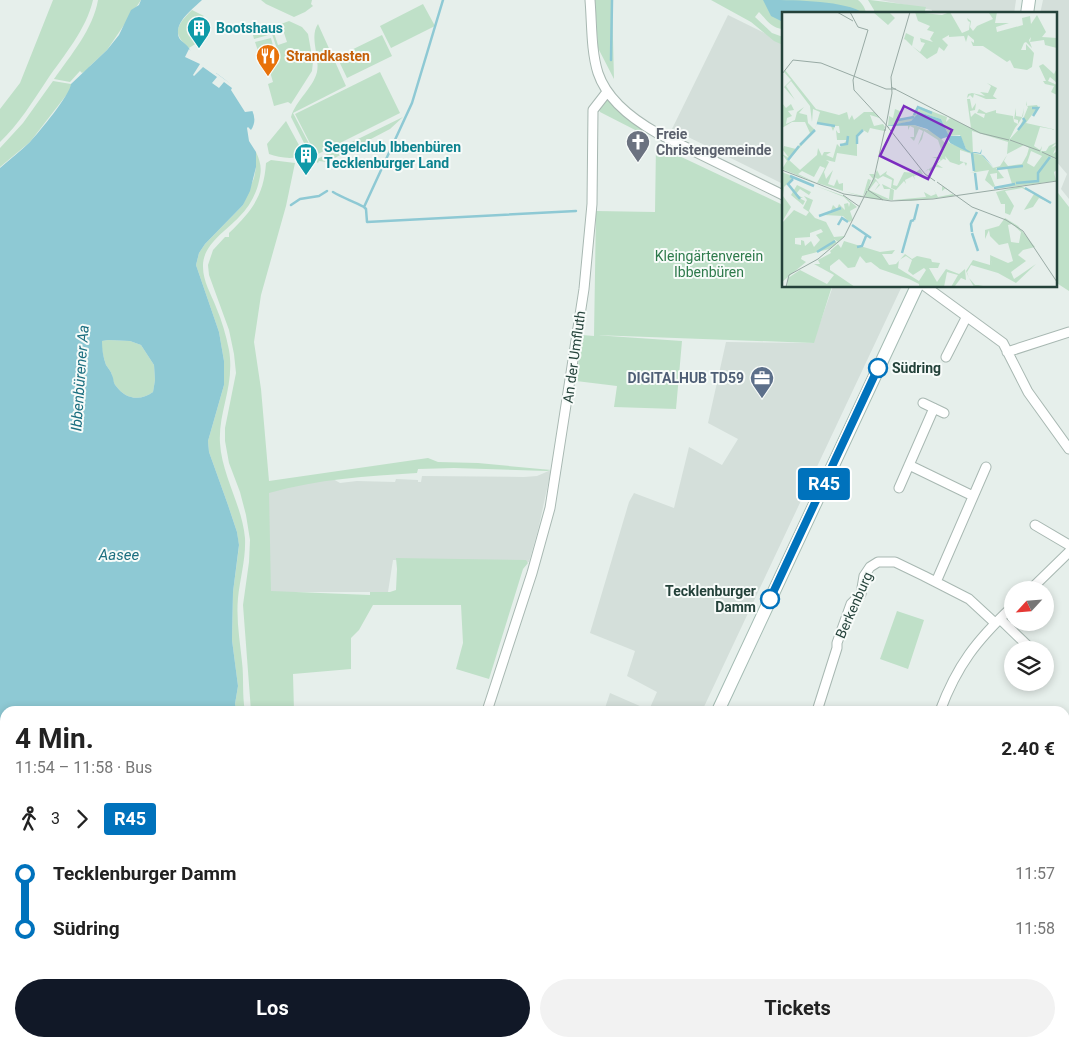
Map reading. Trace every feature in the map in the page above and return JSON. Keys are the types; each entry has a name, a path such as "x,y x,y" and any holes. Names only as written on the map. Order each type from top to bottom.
{"main road":[{"path":"720,706 916,288"}],"street":[{"path":"590,0 595,61 599,75 608,92 622,108 642,124 782,194"},
{"name":"An der Umfluth","path":"489,706 532,573 550,508 584,289 592,204 593,110 608,92"},
{"path":"928,288 966,318 1003,343 1028,392 1069,449"},
{"path":"946,357 966,318"},
{"path":"1007,352 1069,332"},
{"path":"923,403 944,413"},
{"path":"899,488 934,408"},
{"path":"909,465 973,496"},
{"path":"936,582 986,467"},
{"path":"1035,525 1069,545"},
{"path":"1039,581 1069,552"},
{"name":"Berkenburg","path":"819,706 837,642 851,604 861,594 864,576 870,567 878,562 895,562 969,599 1021,641"},
{"path":"942,706 958,670 975,644 1004,614"}],"shaded area":[{"path":"880,0 1016,0 1014,12 932,12 932,10"},
{"path":"1043,0 1069,0 1069,199 1061,189 1067,174 1056,161 1056,12 1040,12"},
{"path":"728,15 782,42 782,184 672,129"},
{"path":"832,288 901,288 704,706 651,706 657,692 627,676 635,651 590,633 629,502 634,493 674,508 689,447 722,465 738,439 708,423 726,342 813,343"},
{"path":"551,470 529,562 393,560 388,592 268,592 264,488 333,479 340,483 357,481 395,482 396,479 418,480 418,482 421,482 422,476 524,477 537,476"},
{"path":"610,693 640,706 606,706"}],"green space":[{"path":"53,0 93,0 90,11 74,42 25,112 0,142 0,109 20,83"},
{"path":"98,0 141,0 107,50 89,69 82,73 80,71 70,82 54,79 86,31"},
{"path":"261,0 312,0 311,4 313,6 294,17"},
{"path":"595,0 612,0 614,79 598,48"},
{"path":"711,0 858,0 864,6 866,12 782,12 782,29 772,25 759,12 755,17 772,33 782,37 782,45 774,41 751,22"},
{"path":"868,0 926,7 925,12 874,12"},
{"path":"423,4 435,26 391,48 380,26"},
{"path":"192,10 204,16 198,32 200,41 189,48 180,38 178,29"},
{"path":"289,21 302,27 308,34 313,62 312,71 291,104 288,102 274,106 268,84 273,82 267,68 263,69 261,60 279,55 272,34 254,39 252,31 261,29 266,23 273,30 278,45 287,42 281,24"},
{"path":"318,24 346,86 293,113 317,159 403,117 390,129 327,162 319,161 318,163 312,159 291,117 293,111 315,78 317,72 314,35"},
{"path":"382,35 392,56 347,78 337,57"},
{"path":"271,38 275,53 260,57 255,42"},
{"path":"380,72 400,113 316,155 295,114"},
{"path":"53,81 71,84 71,89 30,142 0,167 0,148 23,123"},
{"path":"607,100 645,131 643,134 600,112 599,109"},
{"path":"286,121 300,147 301,156 289,158 269,154 267,144"},
{"name":"Kleingärtenverein Ibbenbüren","path":"656,145 782,205 782,288 831,288 814,343 594,335 596,211 655,212"},
{"path":"256,152 261,169 254,196 243,213 211,245 206,252 203,267 206,282 222,323 229,350 230,375 221,420 220,443 224,467 240,514 245,538 245,553 238,598 238,630 243,668 245,706 236,706 238,686 232,640 233,592 239,546 237,532 209,452 208,441 224,385 224,361 219,332 196,265 199,253 205,244 243,205 254,178"},
{"path":"271,160 295,163 286,206 261,295 254,342 261,389 269,481 428,458 438,462 478,463 551,470 418,469 417,473 324,481 269,493 271,591 370,595 370,592 390,592 396,590 396,558 526,560 528,563 523,569 489,679 456,669 463,643 461,605 373,605 359,630 351,638 351,669 293,674 294,706 251,706 243,605 250,540 246,515 229,463 225,441 225,428 236,373 229,330 209,275 208,265 213,250 225,237 229,237 229,233 255,202 263,184 266,163"},
{"path":"1056,190 1069,207 1069,291 1056,283"},
{"path":"582,335 682,341 676,409 614,407 617,386 576,381"},
{"path":"101,341 130,341 141,345 154,365 155,380 153,392 144,397 134,398 120,391 114,384 112,374 103,356"},
{"path":"897,611 924,620 908,669 880,659"}],"water":[{"name":"Aasee","path":"141,0 202,0 180,23 178,28 179,38 194,56 224,79 245,99 252,109 254,120 251,130 247,128 249,141 256,152 256,167 250,191 243,205 205,244 199,253 196,265 219,332 224,361 224,385 208,441 209,452 237,532 239,545 233,592 232,640 238,686 236,706 0,706 0,168 30,142 60,105 71,84 107,50 119,35 131,10 139,5","holes":["102,341 130,341 141,345 154,365 155,380 153,392 144,397 134,398 124,394 114,384 112,374 104,359"]},
{"path":"763,0 827,3 851,7 860,11 782,12 782,22 771,16"}],"pier":[{"path":"189,49 217,71 216,73 236,86 255,109 245,112 231,90 232,88 224,82 219,88 212,83 217,77 203,67 194,76 200,64 185,57"}],"waterway":[{"path":"364,207 412,103 443,0"},
{"path":"611,60 612,0"},
{"path":"291,205 300,199 319,196 327,191"},
{"path":"333,192 364,207 366,209 367,222 576,211"}],"bus line":[{"name":"R45","path":"770,599 878,368"}],"place":[{"name":"Bootshaus","path":"199,49"},
{"name":"Strandkasten","path":"268,77"},
{"name":"Freie Christengemeinde","path":"638,163"},
{"name":"Segelclub Ibbenbüren Tecklenburger Land","path":"306,176"},
{"name":"Südring","path":"878,368"},
{"name":"DIGITALHUB TD59","path":"762,399"},
{"name":"Tecklenburger Damm","path":"770,599"}],"water label":[{"name":"Ibbenbürener Aa","path":"80,378"}]}
